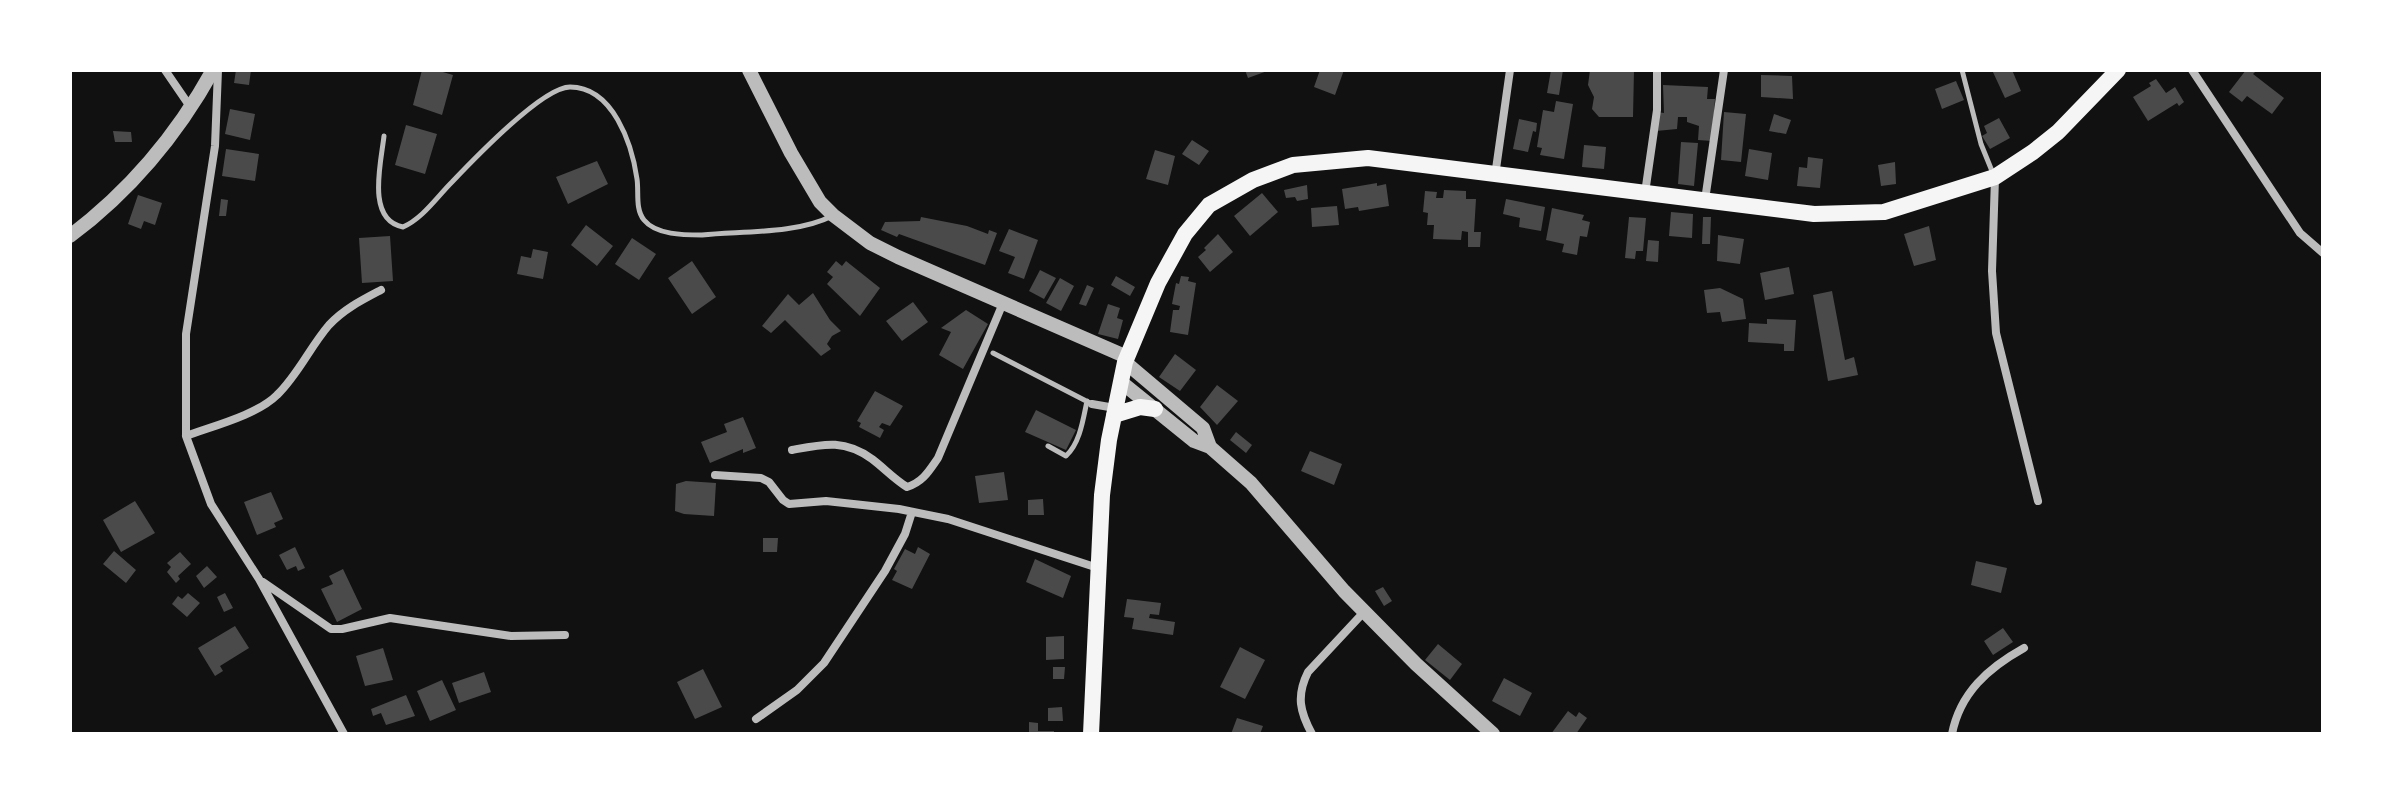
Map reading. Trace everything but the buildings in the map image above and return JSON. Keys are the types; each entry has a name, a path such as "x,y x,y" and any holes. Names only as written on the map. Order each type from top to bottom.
{"main road":[{"path":"1091,734 1102,495 1126,359 1158,283 1185,234 1209,205 1253,180 1293,165 1368,158 1814,214 1884,212 1995,177 2058,132 2118,70"},
{"path":"1115,411 1140,407 1155,409"}],"street":[{"path":"165,70 191,108"},
{"path":"70,236 98,215 143,170 216,70"},
{"path":"216,70 215,146 186,334 186,436 211,504 259,579 344,734"},
{"path":"749,70 791,153 820,202 833,215 870,243 1126,359 1203,428 1210,447"},
{"path":"1495,176 1510,70"},
{"path":"1645,194 1657,110 1657,70"},
{"path":"1705,201 1724,70"},
{"path":"2192,70 2300,233 2323,253"},
{"path":"1995,177 1992,271 1996,333 2038,501"},
{"path":"186,436 264,406 278,395 329,325 351,306 381,290"},
{"path":"792,450 846,444 872,459 907,487 917,484 938,458 1003,303"},
{"path":"1121,382 1194,441 1210,447 1251,483 1364,612 1493,734"},
{"path":"1090,403 1115,411"},
{"path":"715,475 761,478 769,482 789,504 826,501 948,519 1099,568"},
{"path":"756,719 797,690 824,663 885,571 905,534 912,512"},
{"path":"259,579 331,629 390,618 511,636 565,635"},
{"path":"1312,734 1301,709 1302,684 1308,672 1364,612"},
{"path":"1952,734 1957,714 1969,690 2003,659 2024,648"}],"lane":[{"path":"1962,70 1981,144 1995,177"},
{"path":"384,136 379,189 382,212 387,221 403,227 415,222 469,164 533,106 552,93 571,87 586,89 596,95 615,114 630,149 637,178 639,211 650,225 660,230 702,235 801,226 819,223 833,215"},
{"path":"993,353 1090,403 1070,454 1066,456 1048,446"}]}
